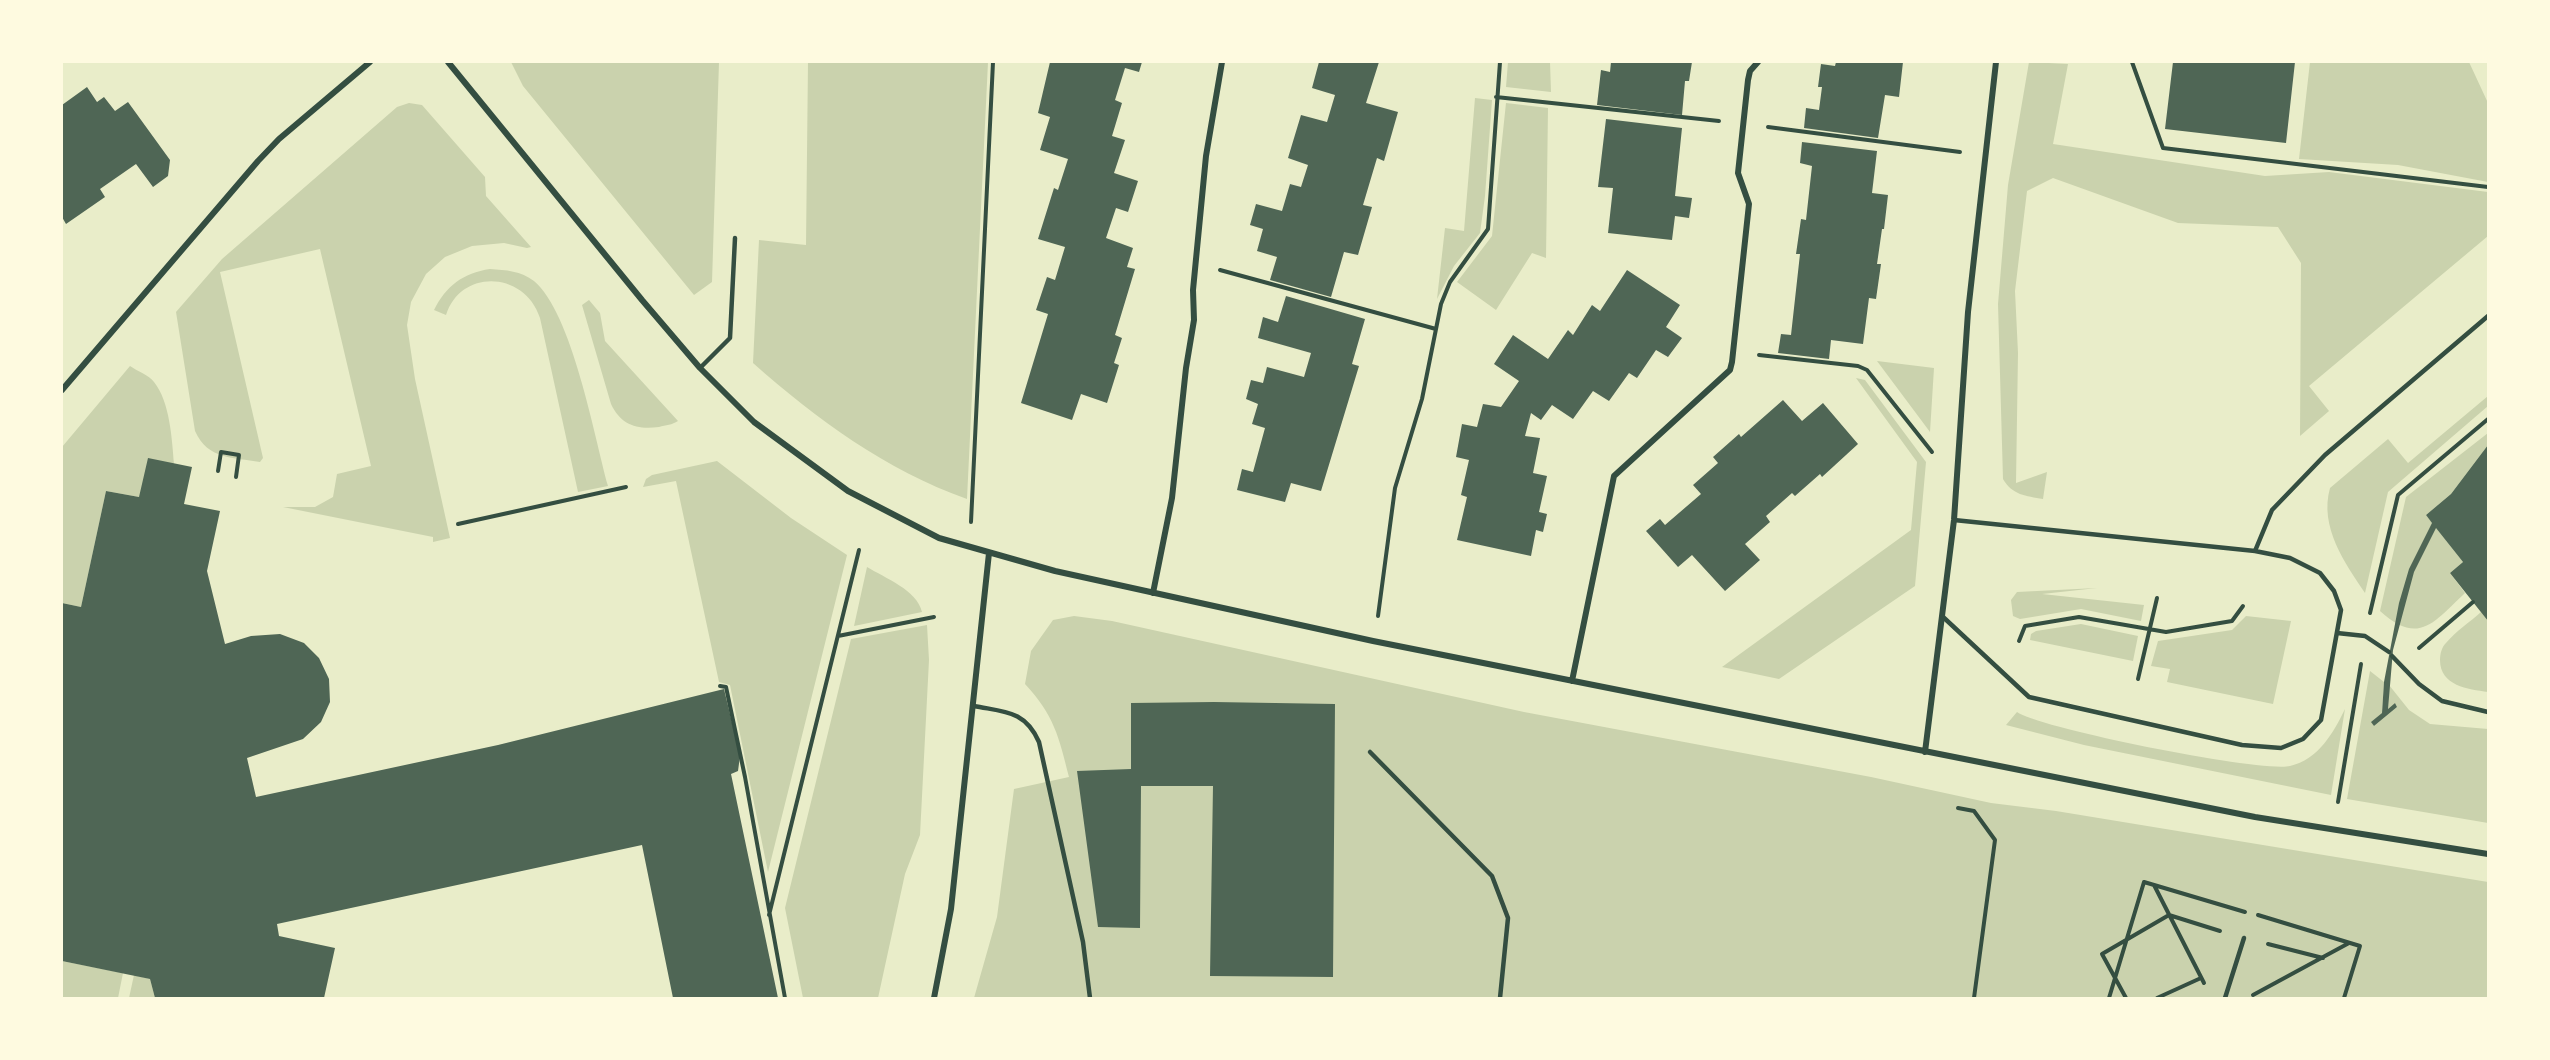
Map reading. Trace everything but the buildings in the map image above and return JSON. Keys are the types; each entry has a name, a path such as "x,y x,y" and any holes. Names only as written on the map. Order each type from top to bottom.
{"street":[{"path":"62,390 258,161 279,139 370,62"},
{"path":"1153,593 1172,498 1186,368 1194,320 1196,264 1206,156 1222,62"},
{"path":"1572,681 1614,476 1730,370 1734,353 1749,204 1738,173 1748,80 1750,71 1758,62"},
{"path":"1925,752 1954,520 1968,312 1996,62"},
{"path":"452,63 642,300 700,368 754,422 848,491 939,538 989,553 1153,593 1373,641 2255,817 2488,854"},
{"path":"934,999 951,909 989,553"}],"lane":[{"path":"700,368 730,338 735,238"},
{"path":"2255,551 2272,510 2325,455 2488,316"},
{"path":"1942,616 2029,697 2242,745 2281,748 2303,739 2321,720 2341,610 2334,591 2320,573 2290,558 2255,551 1954,520"},
{"path":"2337,633 2365,636 2390,654 2419,684 2442,701 2488,712"},
{"path":"974,706 1011,713 1025,720 1034,729 1039,742 1083,942 1090,999"},
{"path":"1370,752 1492,876 1508,918 1500,999"},
{"path":"2225,999 2244,938"}],"path":[{"path":"970,548 993,62"},
{"path":"1373,641 1381,599 1395,488 1422,399 1441,304 1450,282 1488,229 1500,62"},
{"path":"2132,62 2163,148 2488,187"},
{"path":"1496,97 1743,124 1985,156"},
{"path":"1196,264 1436,329"},
{"path":"1734,353 1858,366 1867,370 1957,485"},
{"path":"2338,802 2365,636 2398,495 2488,419"},
{"path":"218,471 221,452 239,455 236,477"},
{"path":"458,524 626,487"},
{"path":"770,915 859,550"},
{"path":"2138,680 2157,598"},
{"path":"2400,664 2473,602"},
{"path":"2019,641 2025,626 2079,617 2149,631 2166,632 2232,621 2243,606"},
{"path":"838,636 934,617"},
{"path":"720,686 726,687 785,999"},
{"path":"1958,808 1974,811 1995,840 1974,999"},
{"path":"2154,884 2209,992"},
{"path":"2126,999 2102,954 2169,915 2244,938 2323,958"},
{"path":"2247,999 2350,943"},
{"path":"2157,999 2200,978"},
{"path":"2257,993 2259,999"}],"green space":[{"path":"511,62 719,62 712,282 694,295 523,86"},
{"path":"808,62 988,62 967,499 908,473 853,441 802,404 753,363 759,240 806,245"},
{"path":"1508,62 1550,62 1551,92 1506,87"},
{"path":"2029,62 2068,64 2053,144 2265,176 2329,172 2488,192 2488,236 2309,386 2329,411 2300,436 2301,263 2278,227 2178,223 2053,178 2027,191 2015,291 2018,353 2016,483 2047,472 2043,499 2020,494 2003,479 1998,304 2008,185"},
{"path":"2310,62 2469,62 2488,103 2488,182 2398,165 2299,159"},
{"path":"1475,98 1492,100 1480,233 1454,266 1437,299 1445,228 1464,231"},
{"path":"409,103 422,105 485,177 486,196 531,247 504,243 472,246 445,257 426,274 411,302 407,325 415,379 450,538 433,542 433,537 283,507 315,507 333,497 337,474 371,466 320,249 220,272 263,458 260,462 222,456 200,440 195,431 176,312 222,259 397,107"},
{"path":"1506,103 1548,108 1546,258 1532,253 1496,310 1457,282 1492,236"},
{"path":"490,269 519,273 534,281 548,297 560,319 580,376 608,486 578,492 540,318 532,302 521,291 508,284 493,281 478,283 465,289 454,300 446,315 434,310 444,294 456,282 464,277"},
{"path":"589,300 600,313 605,341 678,421 659,427 637,427 625,421 615,411 582,305"},
{"path":"1877,361 1934,368 1930,432"},
{"path":"130,366 154,382 164,400 174,464 139,497 106,491 81,607 62,603 62,447"},
{"path":"1856,378 1865,380 1926,462 1915,586 1779,679 1722,667 1911,530 1917,462"},
{"path":"2488,396 2488,406 2388,492 2365,593 2342,557 2331,530 2328,517 2330,488 2388,439 2408,463"},
{"path":"2488,433 2488,445 2451,494 2426,515 2463,562 2450,573 2465,593 2445,613 2426,626 2416,629 2394,622 2380,611 2406,497"},
{"path":"717,461 791,518 847,555 768,872 730,685 719,682 676,481 643,487 646,479 652,475"},
{"path":"867,567 907,591 919,604 922,612 854,626"},
{"path":"2097,588 2042,594 2144,605 2141,621 2081,609 2020,619 2013,616 2011,600 2017,592"},
{"path":"2481,612 2488,621 2488,692 2456,685 2450,681 2441,669 2440,660 2442,650 2454,634"},
{"path":"1074,616 1112,621 1524,712 1871,777 1991,803 2056,811 2488,882 2488,998 974,998 997,917 1014,789 1069,777 1054,727 1043,706 1025,684 1031,651 1053,620"},
{"path":"2246,616 2291,621 2273,704 2167,682 2170,669 2151,666 2158,641 2232,630"},
{"path":"2081,624 2138,636 2133,661 2030,640 2031,634 2036,631"},
{"path":"927,625 929,660 920,835 905,874 878,998 803,998 785,908 851,639"},
{"path":"2370,671 2384,682 2382,713 2372,722 2374,726 2397,707 2395,703 2388,709 2389,685 2409,710 2430,724 2488,729 2488,823 2347,799"},
{"path":"2345,709 2331,795 2084,745 2006,725 2017,712 2065,728 2151,748 2238,763 2290,766 2309,758 2324,744"},
{"path":"62,961 123,973 118,998 62,998"},
{"path":"134,975 150,979 155,998 129,998"}]}
